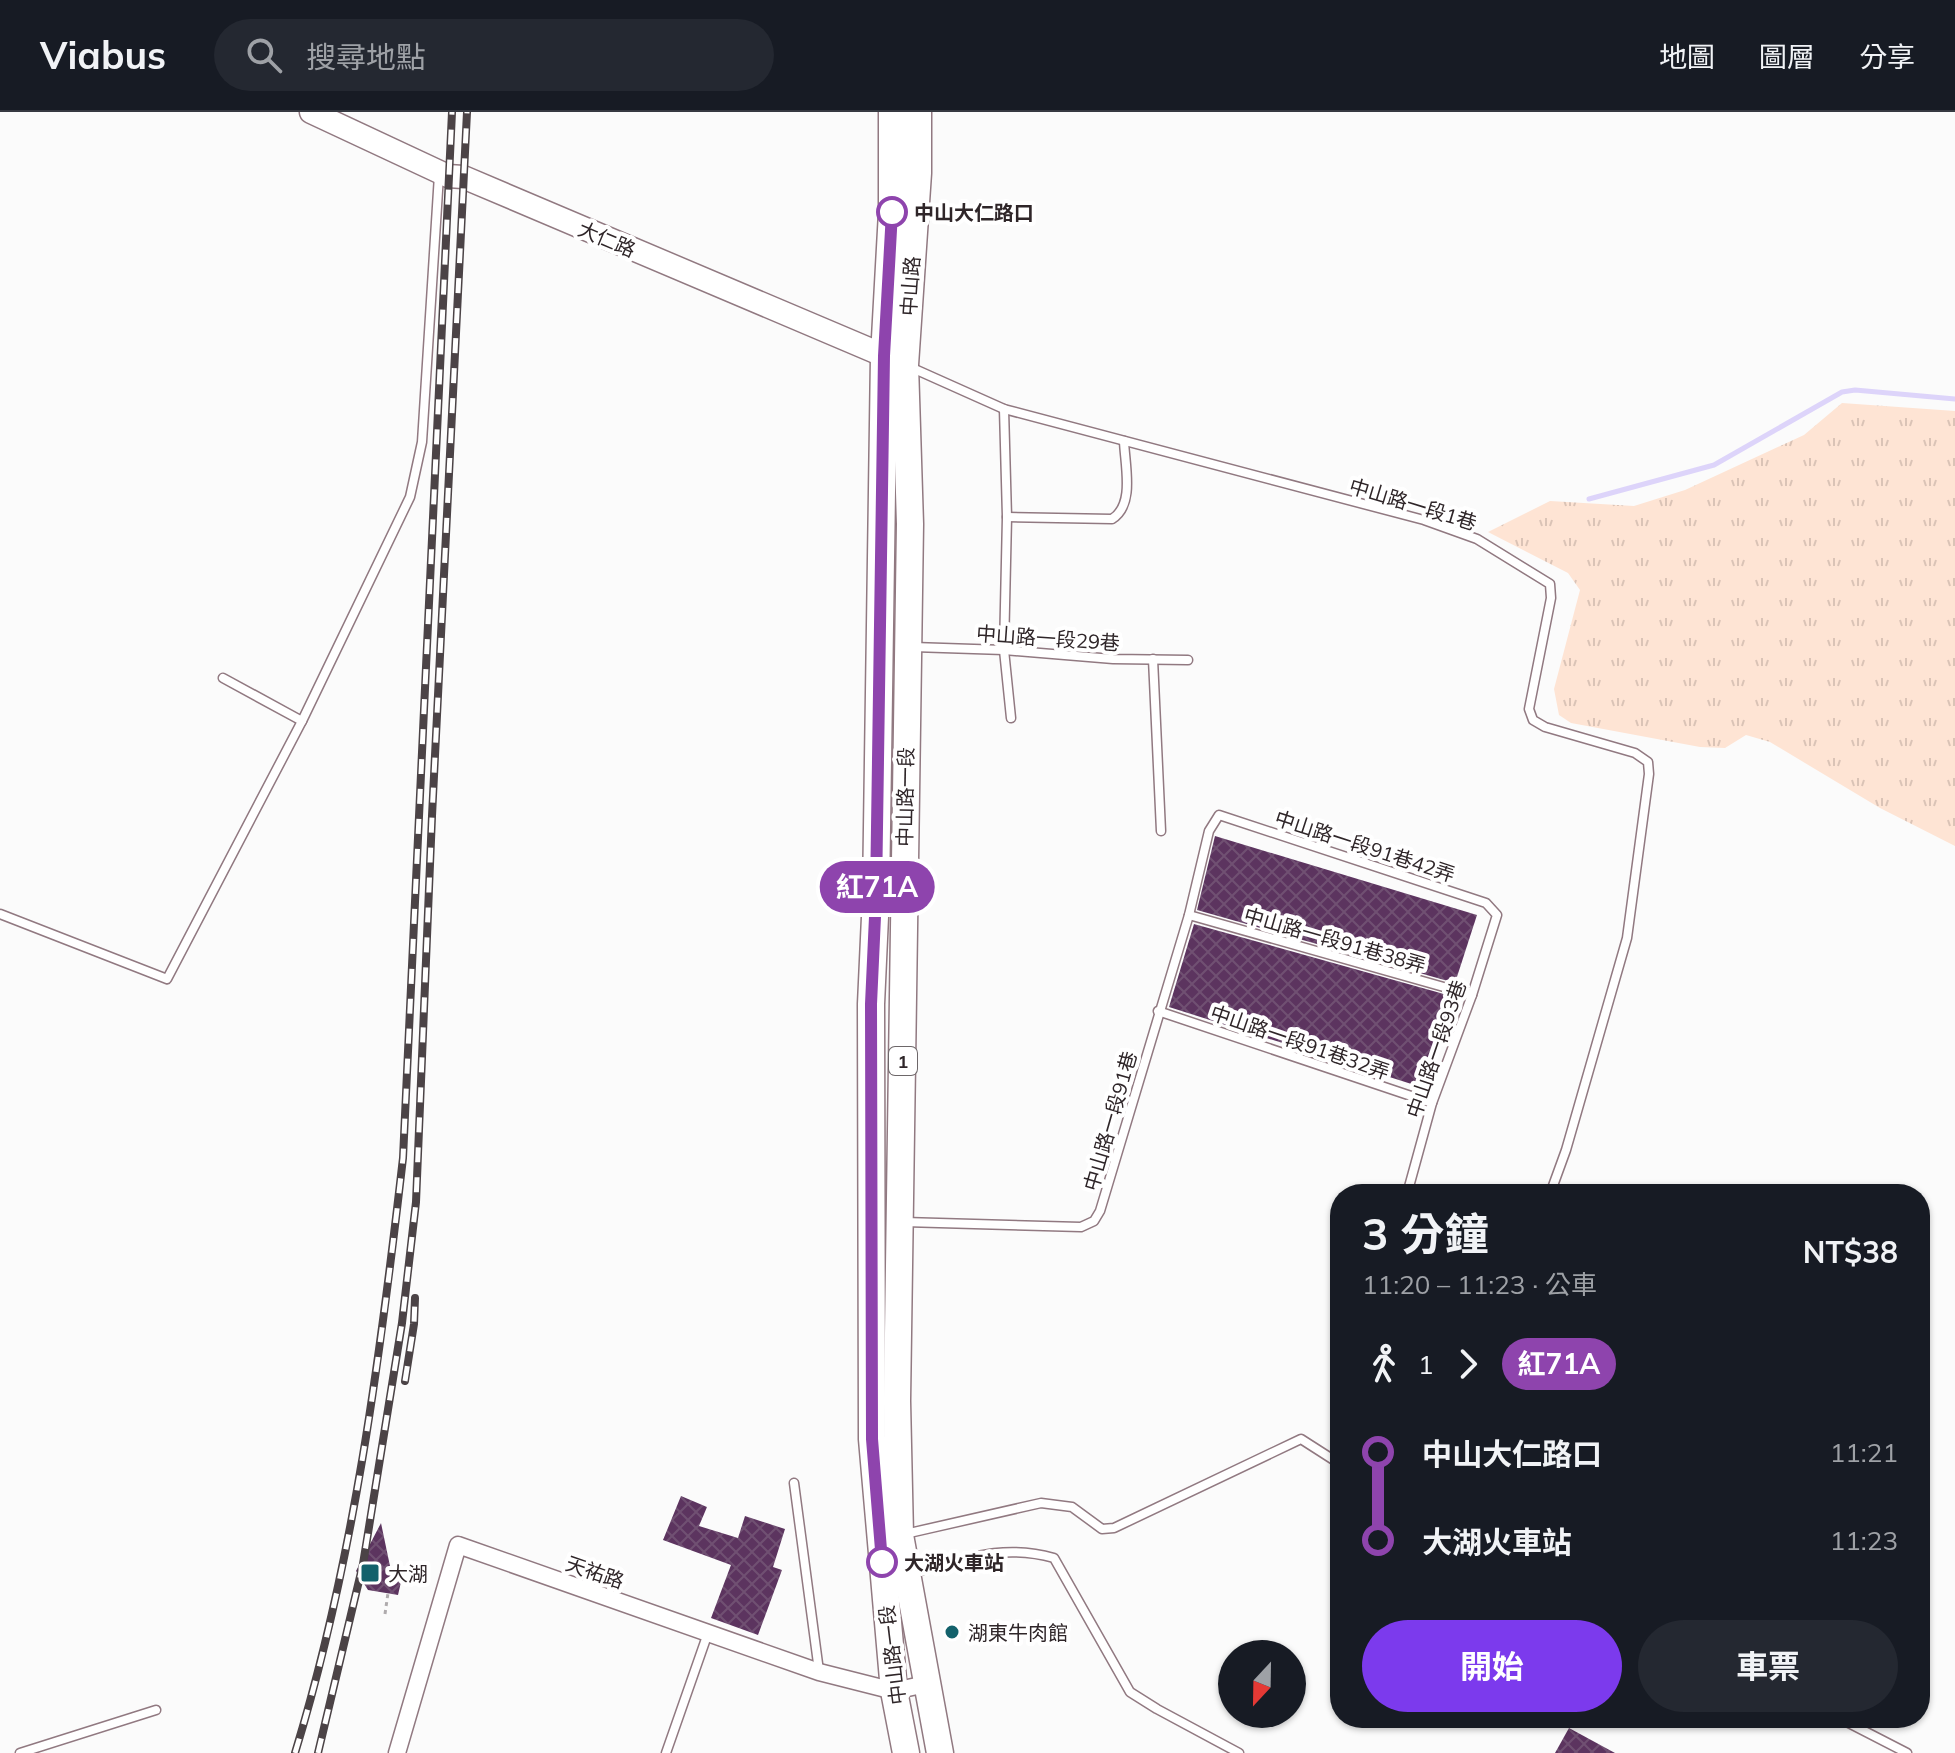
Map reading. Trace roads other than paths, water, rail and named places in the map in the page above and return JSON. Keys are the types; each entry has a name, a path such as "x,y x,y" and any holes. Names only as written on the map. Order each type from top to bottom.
{"main road":[{"name":"中山路","path":"892,112 895,360"},
{"name":"中山路","path":"895,360 918,173 918,112"},
{"name":"中山路一段","path":"895,360 910,524 897,1401 900,1535 940,1753"},
{"name":"中山路一段","path":"895,360 871,1004 872,1439 894,1691 906,1753"}],"street":[{"name":"大仁路","path":"311,112 439,173 463,177 895,360"},
{"name":"天祐路","path":"397,1753 458,1545 819,1672 894,1691 926,1684"}],"lane":[{"path":"0,914 167,979 302,721 410,497 422,442 439,173"},
{"name":"中山路一段1巷","path":"895,360 1004,409 1424,520 1477,539 1550,584 1551,598 1529,709 1533,720 1545,727 1635,753 1648,762 1649,774 1627,938 1554,1184"},
{"path":"1004,409 1007,517 1004,650 1011,718"},
{"path":"1007,517 1112,519 1121,514 1126,504 1124,441"},
{"name":"中山路一段29巷","path":"907,647 1004,650 1113,659 1188,660"},
{"path":"1153,659 1161,831"},
{"path":"223,678 302,721"},
{"name":"中山路一段91巷","path":"871,1222 1081,1227 1094,1221 1100,1211 1189,915 1209,831 1219,815"},
{"name":"中山路一段91巷42弄","path":"1219,815 1486,903 1497,915"},
{"name":"中山路一段91巷38弄","path":"1189,915 1472,995"},
{"name":"中山路一段93巷","path":"1410,1184 1432,1103 1472,995 1497,915"},
{"name":"中山路一段91巷32弄","path":"1158,1011 1432,1103"},
{"path":"900,1535 1041,1503 1072,1507 1102,1529 1114,1528 1301,1439 1330,1458"},
{"path":"794,1483 819,1672"},
{"path":"907,1575 998,1552 1030,1551 1054,1558 1130,1692 1239,1753"},
{"path":"666,1753 708,1633"},
{"path":"20,1753 156,1710"},
{"path":"1858,1728 1907,1753"}],"waterway":[{"path":"1589,499 1714,465 1842,392 1855,390 1955,399"}],"railway":[{"path":"295,1753 334,1607 349,1533 385,1308 403,1158 452,112"},
{"path":"318,1753 363,1564 402,1323 416,1202 467,112"},
{"path":"405,1381 415,1298"}],"place":[{"name":"中山大仁路口","path":"892,212"},
{"name":"大湖火車站","path":"882,1562"},
{"name":"大湖","path":"370,1573"},
{"name":"湖東牛肉館","path":"952,1632"}]}
